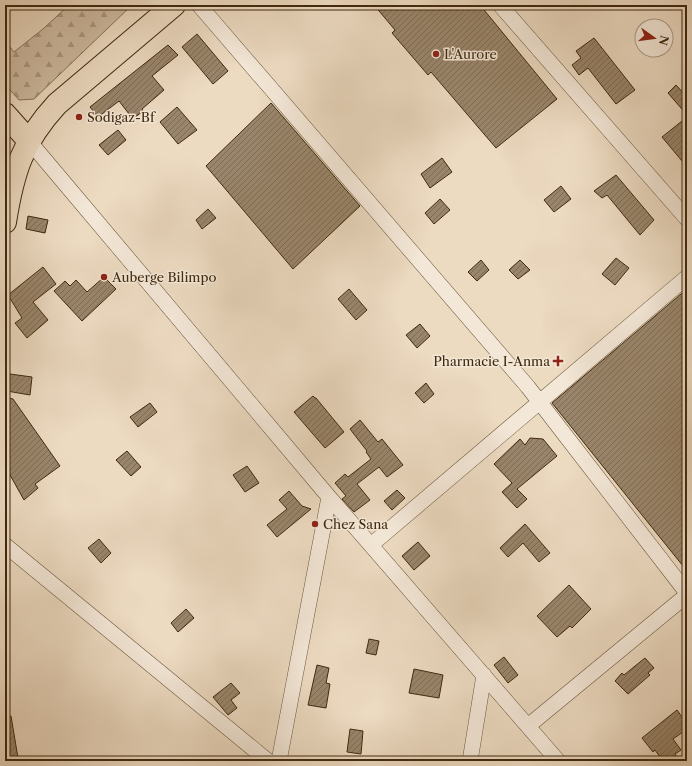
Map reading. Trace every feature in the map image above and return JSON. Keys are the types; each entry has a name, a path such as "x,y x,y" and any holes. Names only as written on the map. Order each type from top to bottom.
{"highway":[{"path":"5,222 10,192 18,164 29,141 42,120 57,104 174,5"},
{"path":"5,114 29,141"}],"street":[{"path":"199,5 539,402 687,594 528,726"},
{"path":"500,5 687,220"},
{"path":"29,141 329,497 558,761"},
{"path":"371,545 687,276"},
{"path":"280,761 329,497"},
{"path":"5,545 268,761"},
{"path":"470,761 484,675"}],"green space":[{"path":"69,5 132,5 34,99 19,100 5,84 5,41 14,52 43,29"}],"building":[{"path":"374,5 480,5 557,99 496,148 431,72 428,75 392,33 395,30"},
{"path":"197,34 228,71 213,84 182,47"},
{"path":"594,38 635,90 616,104 588,68 579,75 572,65 581,58 576,51"},
{"path":"168,45 178,55 152,76 164,90 133,119 119,101 98,117 90,107"},
{"path":"676,85 687,97 687,115 668,93"},
{"path":"271,103 360,206 293,269 206,166"},
{"path":"177,107 197,130 178,144 160,122"},
{"path":"687,117 687,167 662,137"},
{"path":"118,130 126,140 108,155 99,145"},
{"path":"442,158 452,172 430,188 421,174"},
{"path":"616,175 654,220 640,235 607,195 602,198 594,191"},
{"path":"561,186 571,199 554,212 544,200"},
{"path":"440,199 450,210 434,224 425,213"},
{"path":"208,209 216,218 202,229 196,220"},
{"path":"28,216 48,220 45,233 26,229"},
{"path":"616,258 629,268 615,285 602,274"},
{"path":"481,260 489,270 477,281 468,272"},
{"path":"520,260 530,270 518,279 509,270"},
{"path":"43,267 56,284 33,302 48,320 27,338 15,323 22,318 8,295"},
{"path":"104,277 116,289 82,321 54,291 65,281 70,286 76,280 87,292"},
{"path":"349,289 367,310 356,320 338,299"},
{"path":"687,289 687,571 552,403"},
{"path":"420,324 430,336 417,348 406,335"},
{"path":"10,374 32,377 30,395 7,391"},
{"path":"426,383 434,394 424,403 415,393"},
{"path":"313,396 344,432 325,448 294,412"},
{"path":"5,397 13,399 60,466 35,484 38,488 24,500 5,466"},
{"path":"150,403 157,412 138,427 130,417"},
{"path":"360,420 378,442 382,439 403,465 387,477 379,467 357,484 370,500 354,512 342,499 346,496 335,483 345,474 348,477 371,459 366,452 367,451 350,429"},
{"path":"530,438 543,439 557,456 517,489 527,499 517,508 502,492 512,483 494,464 520,439 525,445"},
{"path":"127,451 141,467 131,476 116,460"},
{"path":"247,466 259,483 245,492 233,475"},
{"path":"397,490 405,498 392,510 384,501"},
{"path":"289,491 302,506 311,509 277,537 267,525 287,509 279,500"},
{"path":"525,524 550,553 539,562 523,543 508,557 500,548"},
{"path":"99,539 111,553 101,563 88,548"},
{"path":"418,542 430,556 414,570 402,556"},
{"path":"569,585 591,609 572,628 570,626 557,637 537,616"},
{"path":"186,609 194,618 178,632 171,623"},
{"path":"369,639 379,641 376,655 366,653"},
{"path":"504,657 518,675 508,683 494,665"},
{"path":"645,658 654,668 648,673 650,675 628,694 615,681 622,673 624,675"},
{"path":"317,665 329,668 326,683 330,684 326,708 308,705"},
{"path":"414,669 443,675 439,698 409,693"},
{"path":"231,683 240,693 231,700 237,708 228,715 213,697"},
{"path":"677,710 687,724 687,729 673,739 681,750 675,754 679,761 663,761 655,750 653,752 642,738"},
{"path":"11,716 18,758 5,761 5,717"},
{"path":"350,729 363,731 361,754 347,752"}],"place":[{"name":"L'Aurore","path":"436,54"},
{"name":"Sodigaz-Bf","path":"79,117"},
{"name":"Auberge Bilimpo","path":"104,277"},
{"name":"Pharmacie I-Anma","path":"558,361"},
{"name":"Chez Sana","path":"315,524"}]}
